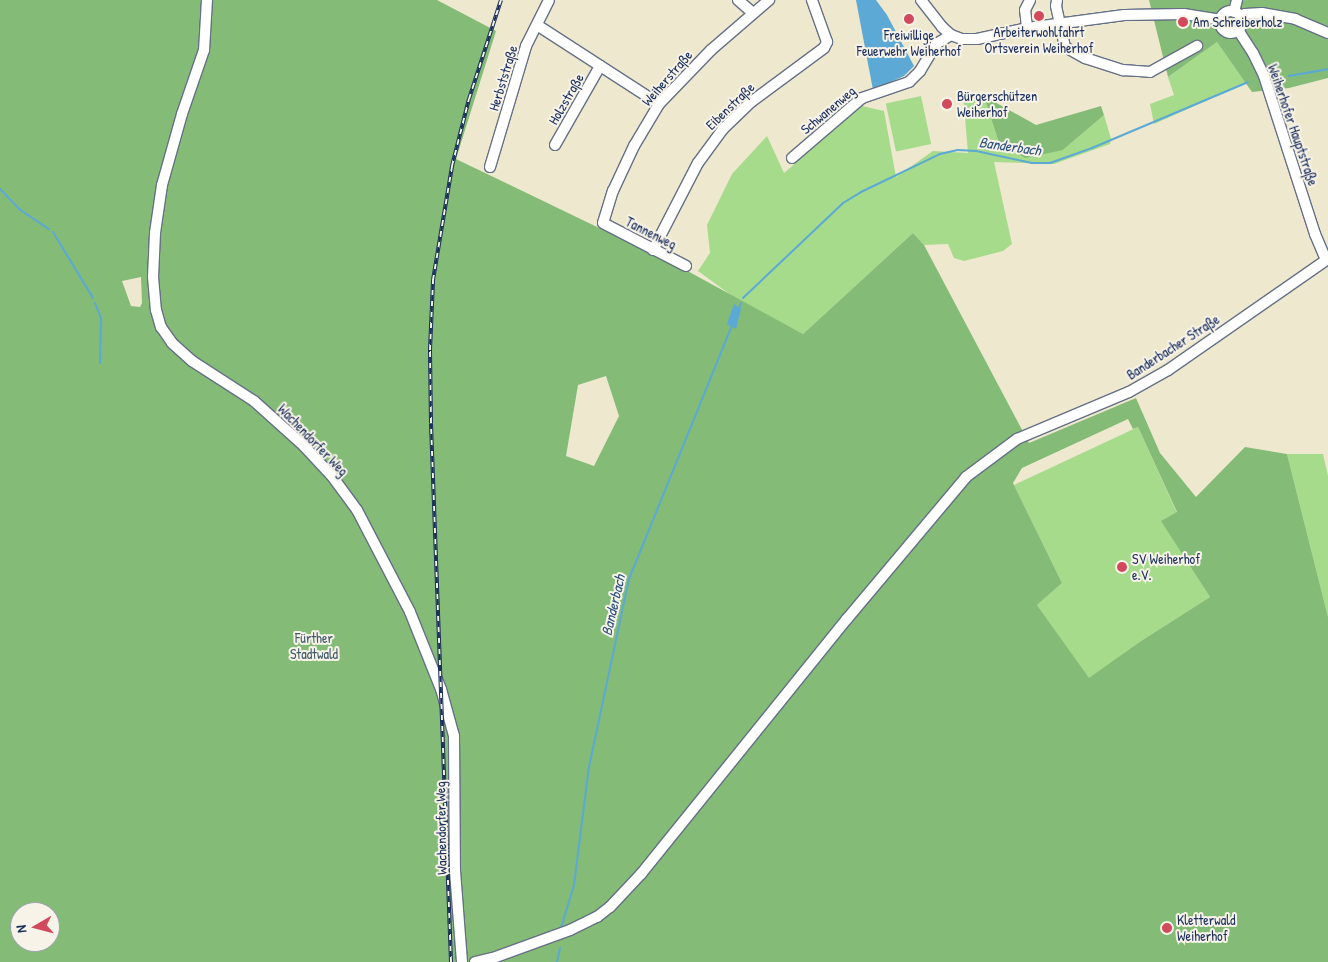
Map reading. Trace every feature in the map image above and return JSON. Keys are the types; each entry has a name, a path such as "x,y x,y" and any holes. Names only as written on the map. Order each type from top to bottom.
{"street":[{"name":"Wachendorfer Weg","path":"207,0 204,50 182,114 162,185 154,233 153,278 156,310 161,327 172,343 192,361 236,387 254,401 304,446 332,476 357,510 410,612 441,689 454,736 455,871 462,962"},
{"name":"Herbststraße","path":"490,167 526,46 549,0"},
{"path":"738,0 753,13"},
{"name":"Weiherstraße","path":"603,223 617,181 634,146 659,104 711,50 769,0"},
{"name":"Eibenstraße","path":"653,250 698,163 723,129 751,102 824,48 827,42 812,0"},
{"path":"921,0 942,27 951,35 962,39 977,39 1059,23 1152,13 1184,14 1220,20"},
{"path":"1027,28 1023,5 1030,0"},
{"path":"1046,0 1057,3 1059,23 1065,47 1069,51 1085,58 1138,73 1150,72 1197,46"},
{"path":"1236,0 1237,14 1242,22 1238,30 1232,33 1225,31 1221,27 1220,20 1225,13 1237,14 1262,13 1294,19 1328,33"},
{"name":"Holzstraße","path":"536,25 659,104"},
{"name":"Weiherhofer Hauptstraße","path":"1238,30 1253,53 1264,76 1315,234 1327,260"},
{"name":"Schwanenweg","path":"792,158 862,98 909,82 920,71 936,44 951,35"},
{"name":"Holzstraße","path":"555,145 600,66"},
{"name":"Tannenweg","path":"603,223 686,266"},
{"name":"Banderbacher Straße","path":"475,962 493,958 570,930 598,917 610,907 641,874 689,812 746,746 847,619 966,477 1017,439 1148,382 1327,260"}],"green space":[{"name":"Fürther Stadtwald","path":"0,0 437,0 496,31 456,159 682,268 803,334 913,233 924,245 1029,443 1136,398 1160,453 1196,497 1245,447 1287,454 1328,617 1328,962 0,962","holes":["141,277 142,303 140,307 131,306 122,281","606,376 619,416 594,466 566,456 578,385","1128,419 1133,429 1138,427 1177,512 1161,521 1210,597 1141,641 1089,678 1037,605 1062,583 1013,483 1022,468"]},
{"path":"1149,0 1328,0 1328,78 1289,88 1252,92 1217,42 1168,77"},
{"path":"1217,42 1246,83 1154,124 1150,104 1174,95 1168,77"},
{"path":"963,94 984,96 998,140 1063,150 1104,115 1111,139 1110,144 1054,164 994,162 1012,244 1003,251 964,261 954,258 948,244 924,245 913,233 803,334 739,301 698,271 710,253 707,225 732,174 767,136 784,173 862,106 884,111 896,177 933,151 968,153"},
{"path":"921,96 931,144 896,151 886,103"},
{"path":"984,96 1036,125 1101,106 1104,115 1063,150 1025,158 998,140"},
{"name":"SV Weiherhof e.V.","path":"1138,427 1177,513 1162,521 1210,597 1141,641 1089,679 1037,605 1062,583 1014,485"},
{"path":"1287,454 1323,454 1328,476 1328,617"}],"water":[{"path":"856,0 876,0 887,15 914,66 904,76 873,90"},
{"path":"734,304 741,309 736,329 727,324"}],"waterway":[{"name":"Banderbach","path":"1289,76 1328,69"},
{"name":"Banderbach","path":"743,298 843,203 861,192 940,154 958,150 976,151 1032,163 1050,163 1092,148 1248,82"},
{"path":"0,189 19,209 49,229"},
{"path":"53,232 93,298"},
{"path":"95,303 101,318 100,363"},
{"name":"Banderbach","path":"739,309 741,303"},
{"name":"Banderbach","path":"561,928 574,885 589,767 629,579 732,325"},
{"name":"Banderbach","path":"557,962 560,948"}],"railway":[{"path":"451,962 431,423 430,350 433,280 452,166 469,99 501,0"}],"place":[{"name":"Arbeiterwohlfahrt Ortsverein Weiherhof","path":"1039,16"},
{"name":"Freiwillige Feuerwehr Weiherhof","path":"909,19"},
{"name":"Am Schreiberholz","path":"1183,22"},
{"name":"Bürgerschützen Weiherhof","path":"947,104"},
{"name":"SV Weiherhof e.V.","path":"1122,567"},
{"name":"Kletterwald Weiherhof","path":"1167,928"}]}
